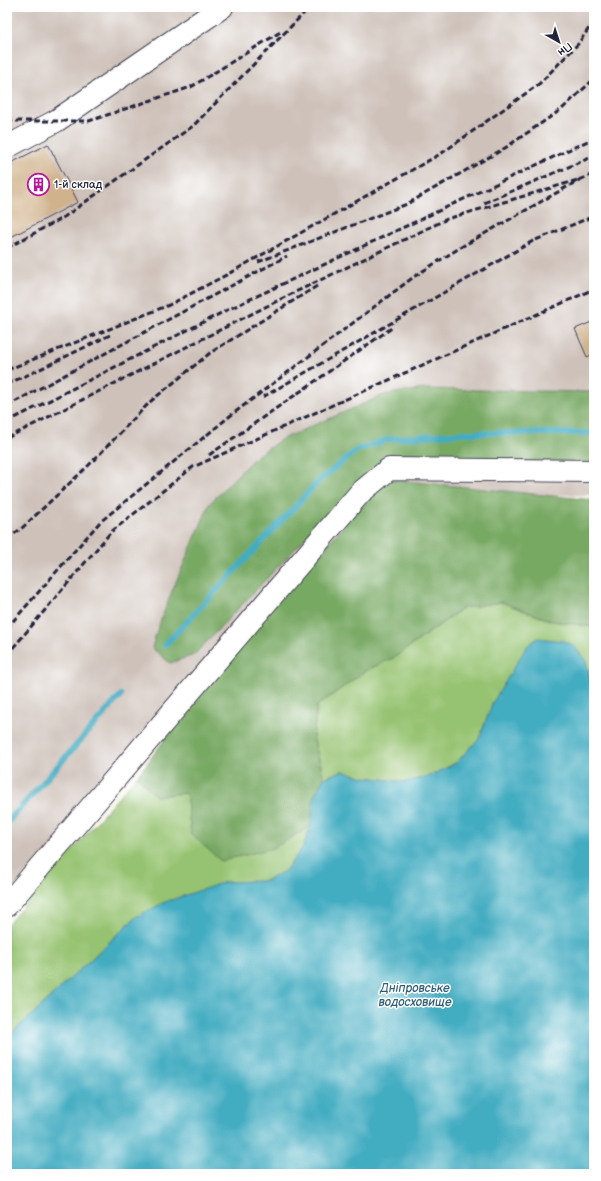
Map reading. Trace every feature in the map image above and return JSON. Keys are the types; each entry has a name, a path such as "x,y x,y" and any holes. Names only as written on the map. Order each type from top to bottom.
{"lane":[{"path":"7,148 56,121 222,7"},
{"path":"7,905 360,493 389,469 594,471"}],"shaded area":[{"path":"7,7 594,7 594,495 405,496 397,502 7,899"}],"green space":[{"path":"425,389 594,392 594,462 395,460 372,468 194,655 170,663 152,648 172,591 210,503 255,457 282,439 386,394"},
{"path":"386,479 594,500 594,627 552,621 501,602 463,608 395,657 365,671 317,706 313,737 324,778 314,797 311,826 273,848 221,861 191,834 186,793 156,796 137,776 236,646"},
{"path":"501,602 552,621 594,627 594,690 591,684 586,661 493,702 479,739 456,763 432,775 406,782 364,777 342,771 324,778 313,737 317,706 365,671 395,657 463,608"},
{"path":"137,776 156,796 186,793 191,834 273,848 311,826 303,847 285,871 265,881 225,882 136,917 7,1038 7,925"}],"water":[{"name":"Дніпровське водосховище","path":"538,638 564,641 573,645 586,661 591,684 594,690 594,1174 7,1174 7,1038 136,917 165,902 225,882 265,881 285,871 303,847 311,826 314,797 324,778 342,771 364,777 406,782 432,775 456,763 479,739 493,702 527,646"}],"building":[{"name":"1-й склад","path":"48,144 78,202 7,239 7,165"},
{"path":"594,321 594,354 587,357 575,329"}],"waterway":[{"path":"165,645 320,480 357,450 389,439 463,433 594,433"},
{"path":"7,823 121,695"}],"railway":[{"path":"7,248 64,217 193,126 310,7"},
{"path":"7,370 169,305 228,274 442,153 539,84 578,44 594,21"},
{"path":"7,121 89,121 191,87 282,31"},
{"path":"258,262 407,204 505,148 562,109 594,79"},
{"path":"7,422 225,311 594,138"},
{"path":"484,203 594,156"},
{"path":"7,438 281,299 447,219 594,174"},
{"path":"7,628 100,522 230,416 415,276 461,247 581,179"},
{"path":"263,397 533,241 594,216"},
{"path":"7,406 287,256"},
{"path":"7,539 22,528 89,465 151,401 210,353 317,286"},
{"path":"7,655 111,532 193,467 594,289"},
{"path":"209,455 393,327"},
{"path":"7,384 112,334"}],"place":[{"name":"1-й склад","path":"38,184"}]}
